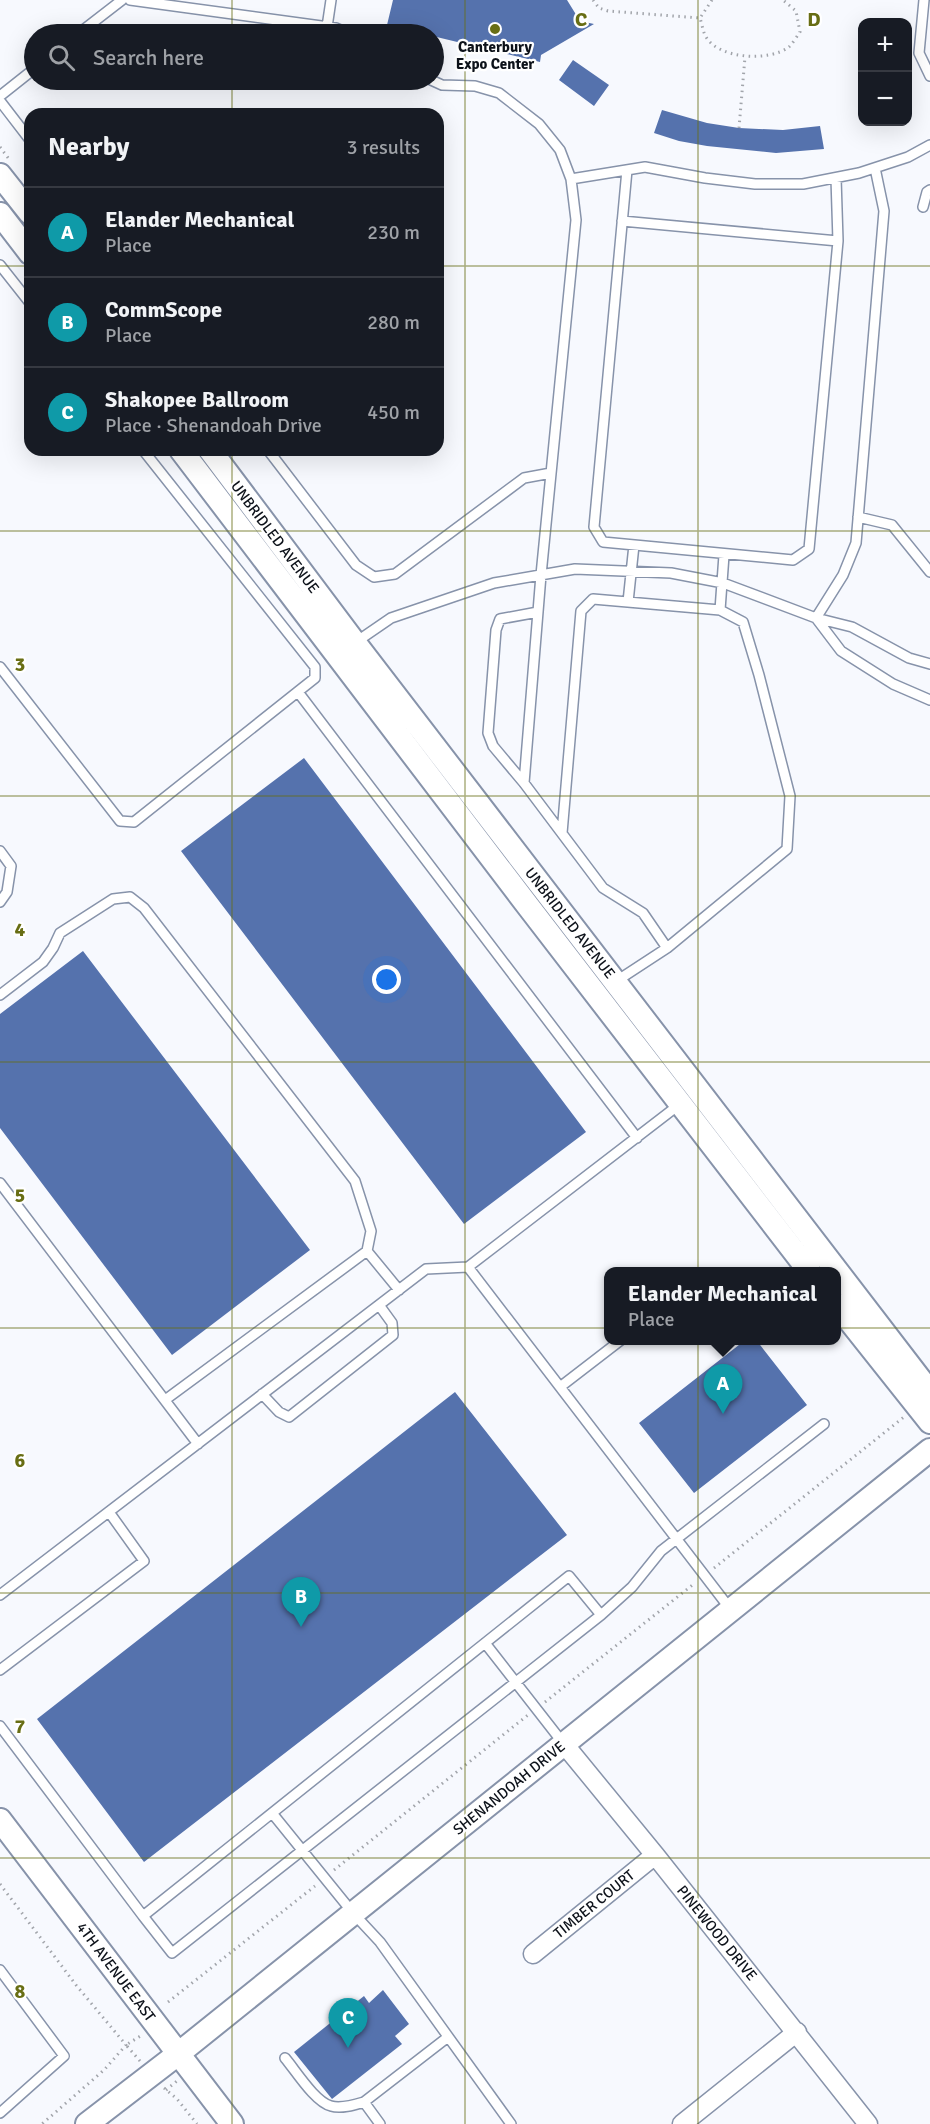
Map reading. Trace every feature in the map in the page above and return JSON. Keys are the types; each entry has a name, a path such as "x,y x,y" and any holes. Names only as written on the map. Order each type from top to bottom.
{"street":[{"path":"0,175 24,205"},
{"path":"0,214 24,245"},
{"name":"UNBRIDLED AVENUE","path":"186,456 615,981 834,1267"},
{"name":"UNBRIDLED AVENUE","path":"214,456 345,648 680,1104 806,1267"},
{"name":"UNBRIDLED AVENUE","path":"841,1276 926,1387 926,1408"},
{"path":"841,1310 926,1408"},
{"name":"SHENANDOAH DRIVE","path":"87,2124 178,2054 930,1450"},
{"name":"PINEWOOD DRIVE","path":"564,1744 797,2032 868,2124"},
{"name":"4TH AVENUE EAST","path":"0,1820 232,2124"},
{"name":"TIMBER COURT","path":"533,1954 655,1855"},
{"path":"682,2124 797,2032"}],"lane":[{"path":"91,24 122,0"},
{"path":"130,0 306,24"},
{"path":"206,10 207,0"},
{"path":"327,24 331,0"},
{"path":"924,0 919,53 930,76"},
{"path":"0,96 24,77"},
{"path":"444,85 475,86 499,93 539,124 560,150 571,179 576,220 541,575 524,783"},
{"path":"0,101 24,132"},
{"path":"571,179 645,167 754,184 803,184 875,168 908,157 930,145"},
{"path":"816,618 843,575 856,543 884,211 875,168"},
{"path":"627,170 594,527 603,542 793,560 809,549 838,241 836,178"},
{"path":"923,207 927,192 930,190"},
{"path":"622,221 838,241"},
{"path":"0,265 24,295"},
{"path":"0,668 120,821 134,822 315,678 315,667 148,456"},
{"path":"273,456 356,565 374,577 395,574 524,478 551,473"},
{"path":"858,517 892,525 930,572"},
{"path":"628,602 634,545"},
{"path":"720,610 724,555"},
{"path":"315,667 391,618 494,583 575,569 671,573 723,584 816,618 852,627 909,658 930,664"},
{"path":"562,832 581,611 593,599 720,610 743,622 790,796 787,849 667,948 615,981"},
{"path":"538,612 500,619 496,630 488,733 494,746 603,888 643,913 667,948"},
{"path":"816,618 841,651 894,684 930,700"},
{"path":"298,692 637,1138"},
{"path":"0,851 11,866 7,892 0,902"},
{"path":"0,995 43,962 60,933 113,899 130,897 144,908 355,1181 371,1232 367,1251 165,1400"},
{"path":"0,1595 426,1269 468,1266 698,1090"},
{"path":"0,1183 198,1444"},
{"path":"367,1251 399,1290"},
{"path":"468,1266 731,1610"},
{"path":"262,1394 279,1412 290,1417 393,1335 392,1323 379,1305"},
{"path":"560,1387 616,1345"},
{"path":"0,1726 172,1953 602,1615 632,1587 661,1551 824,1424"},
{"path":"0,1670 144,1561 109,1512"},
{"path":"143,1916 570,1576 602,1615"},
{"path":"485,1643 564,1744"},
{"path":"272,1813 353,1913 380,1942 511,2124"},
{"path":"0,1970 64,2056 0,2113"},
{"path":"285,2058 319,2099 331,2106 346,2106 364,2102 448,2037"},
{"path":"364,2102 380,2124"}],"path":[{"path":"593,0 598,8 608,11 700,18"},
{"path":"700,18 712,0"},
{"path":"700,18 706,38 723,51 745,57 771,54 789,47 800,32 796,11 783,0"},
{"path":"739,128 745,57"},
{"path":"168,2002 705,1575 926,1408"},
{"path":"0,1884 76,1985 126,2045 96,2077 42,2124"},
{"path":"166,2090 177,2099 197,2124"}],"building":[{"name":"Canterbury Expo Center","path":"393,0 567,0 580,21 594,24 541,55 540,62 444,39 444,24 387,24"},
{"path":"573,60 609,85 594,106 559,80"},
{"path":"662,110 707,123 739,128 783,130 820,126 824,149 776,153 679,141 654,133"},
{"path":"304,758 586,1132 464,1224 181,851"},
{"path":"83,951 310,1250 172,1355 0,1128 0,1014"},
{"path":"739,1345 760,1345 807,1405 694,1493 639,1423"},
{"path":"455,1392 567,1535 144,1862 37,1719"},
{"path":"383,1990 409,2024 395,2036 402,2044 332,2099 294,2052 364,1996 369,2003"}],"place":[{"name":"Canterbury Expo Center","path":"495,29"},
{"name":"Elander Mechanical","path":"723,1414"},
{"name":"CommScope","path":"301,1627"},
{"name":"Shakopee Ballroom","path":"348,2048"}]}
